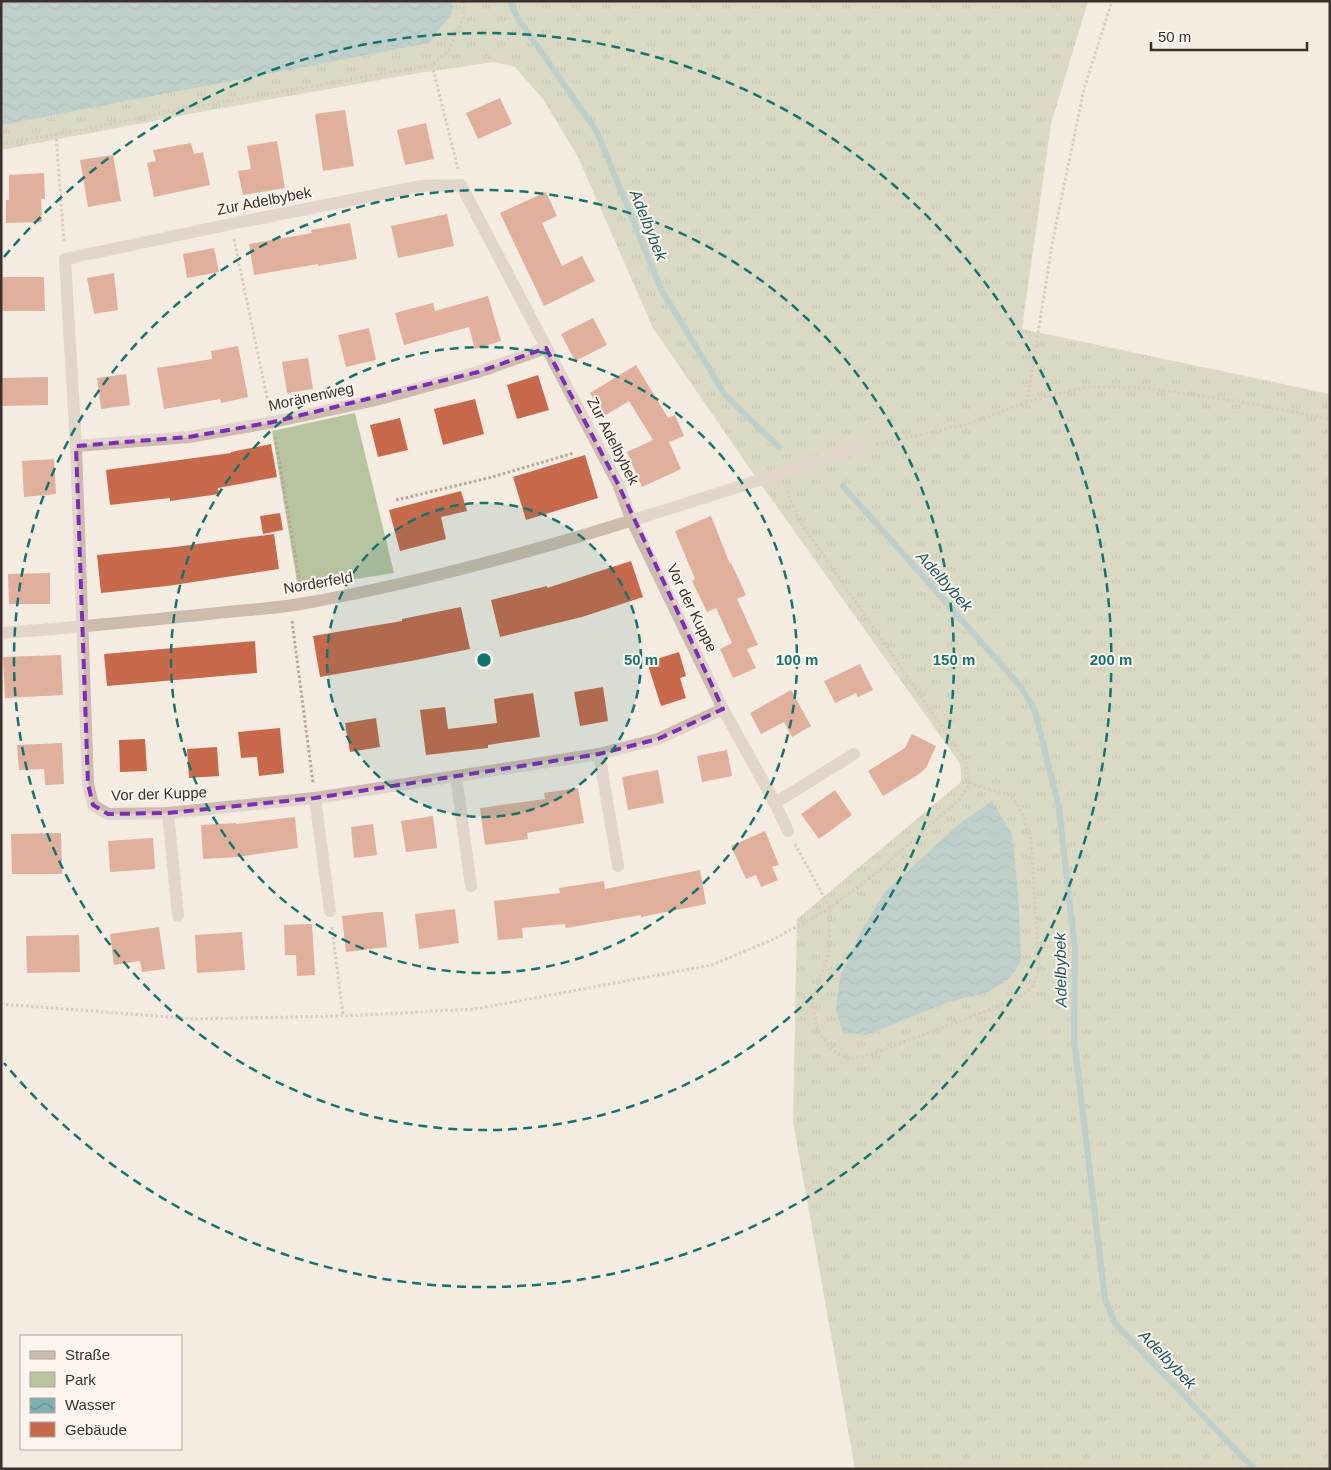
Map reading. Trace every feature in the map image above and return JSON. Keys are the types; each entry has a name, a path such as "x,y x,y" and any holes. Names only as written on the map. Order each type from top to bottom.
{"street":[{"name":"Zur Adelbybek","path":"65,259 421,186 461,185 618,484 632,521"},
{"path":"65,259 76,446 82,627"},
{"name":"Moränenweg","path":"76,446 190,436 273,422 376,400 478,372 546,348"},
{"name":"Norderfeld","path":"1,633 82,627 304,604 408,583 513,556 632,521 861,447"},
{"name":"Vor der Kuppe","path":"632,521 723,709 775,803 788,831"},
{"name":"Vor der Kuppe","path":"82,627 88,784 93,805 108,814 168,813 315,798 599,754 658,739 723,709"},
{"path":"599,754 618,866"},
{"path":"775,803 854,754"},
{"path":"456,776 471,886"},
{"path":"315,798 330,911"},
{"path":"168,813 178,916"}],"path":[{"path":"1,144 160,113 432,65 449,50 464,16 463,1"},
{"path":"1027,402 1053,239 1084,89 1112,1"},
{"path":"432,65 461,185"},
{"path":"56,134 65,259"},
{"path":"231,224 273,422 304,604"},
{"path":"861,447 968,424 1027,402 1085,387 1145,388 1237,401 1330,419"},
{"path":"396,500 492,477 574,453"},
{"path":"1,1004 194,1019 343,1016 476,1009 712,965 776,938 830,908 874,875 931,825 959,800 970,784 965,760 799,520 780,474"},
{"path":"290,605 315,798"},
{"path":"788,831 830,908 829,952 812,1000 818,1032 833,1050 846,1059 869,1055 1016,1000 1033,986 1039,968 1031,839 1023,815 1011,795 970,784"},
{"path":"330,911 343,1016"}],"highlighted area":[{"path":"546,348 618,484 723,709 658,739 599,754 315,798 168,813 108,814 93,805 88,784 76,446 189,437 273,422 478,372"}],"green space":[{"path":"1,1 1088,1 1051,124 1022,329 1330,394 1330,1469 855,1469 793,1122 797,919 961,782 959,762 748,466 653,328 578,157 543,99 515,67 494,62 419,73 1,150"},
{"path":"355,413 394,573 298,588 272,431"}],"water":[{"path":"1,1 452,1 452,13 429,43 1,125"},
{"path":"992,801 1012,834 1018,892 1021,962 1008,980 988,992 945,1003 867,1035 843,1032 836,1010 840,977 860,933 886,891 959,824"}],"building":[{"path":"500,98 512,124 478,139 466,113"},
{"path":"345,110 354,166 323,171 315,114"},
{"path":"426,123 434,159 405,165 397,130"},
{"path":"277,141 285,188 243,195 238,171 251,169 247,146"},
{"path":"191,143 194,154 203,152 210,185 154,197 147,163 156,161 153,150"},
{"path":"113,155 121,201 88,207 80,160"},
{"path":"44,173 45,199 41,199 42,222 6,223 6,200 9,200 9,175"},
{"path":"546,192 557,216 542,223 562,266 582,256 595,281 544,306 500,213"},
{"path":"447,214 454,246 398,258 391,226"},
{"path":"350,223 357,259 254,275 249,244 312,233 311,230"},
{"path":"214,248 219,272 187,278 183,254"},
{"path":"114,273 118,310 94,314 87,278"},
{"path":"1,277 44,277 45,311 1,311"},
{"path":"488,296 501,341 475,349 469,327 404,345 395,313 433,303 435,311"},
{"path":"593,318 607,345 575,361 561,334"},
{"path":"369,328 376,360 346,367 338,335"},
{"path":"238,346 248,397 221,403 220,399 164,409 157,368 212,359 211,351"},
{"path":"308,358 313,389 287,393 282,362"},
{"path":"636,365 668,418 675,415 684,436 669,442 681,469 642,487 627,452 653,440 629,401 604,416 590,393"},
{"path":"126,374 130,405 101,409 97,378"},
{"path":"538,375 549,410 517,419 507,385"},
{"path":"48,377 48,405 1,406 1,378"},
{"path":"475,399 484,434 443,445 434,409"},
{"path":"400,418 408,450 378,457 370,425"},
{"path":"271,444 277,477 218,488 219,494 170,501 170,498 110,505 106,470 231,453"},
{"path":"585,455 598,498 526,520 513,477"},
{"path":"54,459 56,494 24,497 22,461"},
{"path":"461,491 467,511 441,517 446,539 400,551 389,510"},
{"path":"280,513 283,530 263,534 260,516"},
{"path":"711,516 730,564 746,595 737,599 758,645 747,649 756,668 733,678 720,649 732,643 716,608 707,612 692,581 695,579 675,531"},
{"path":"274,534 279,569 167,586 101,593 97,555"},
{"path":"631,561 643,597 582,617 500,637 491,600 547,586 547,588"},
{"path":"50,573 50,604 9,604 8,574"},
{"path":"461,607 470,649 320,677 313,636 402,621 402,619"},
{"path":"255,641 257,673 107,686 104,654"},
{"path":"679,652 686,676 680,678 686,698 661,706 647,662"},
{"path":"61,655 63,695 5,698 3,657"},
{"path":"860,664 873,690 858,697 856,693 835,703 824,681"},
{"path":"603,687 608,721 580,726 574,692"},
{"path":"791,690 811,726 792,737 784,722 761,734 750,713"},
{"path":"533,693 540,737 488,745 488,748 426,755 420,710 445,707 448,729 497,723 494,699"},
{"path":"376,718 380,747 350,752 345,723"},
{"path":"280,728 284,773 259,776 257,757 241,758 238,732"},
{"path":"912,734 936,746 926,768 883,796 868,771 905,748"},
{"path":"145,739 147,771 120,772 119,740"},
{"path":"62,743 64,784 45,785 44,769 19,770 17,745"},
{"path":"217,747 219,776 189,778 187,749"},
{"path":"727,750 732,776 702,782 697,756"},
{"path":"658,770 664,803 628,810 622,777"},
{"path":"578,788 584,823 527,833 528,839 485,845 480,808 545,799 544,793"},
{"path":"835,790 852,815 819,839 801,814"},
{"path":"433,816 437,848 406,852 401,821"},
{"path":"295,817 298,848 238,857 203,859 201,825 236,824"},
{"path":"373,824 377,855 354,858 351,827"},
{"path":"765,831 779,865 772,867 778,880 761,887 756,875 746,879 731,846"},
{"path":"61,833 62,874 12,874 11,834"},
{"path":"153,838 155,869 110,872 108,841"},
{"path":"700,870 706,904 641,917 641,915 566,928 565,924 522,928 523,938 498,940 494,901 560,893 559,888 604,881 605,889"},
{"path":"455,909 459,943 419,949 415,914"},
{"path":"383,912 387,947 346,952 342,916"},
{"path":"312,924 315,975 297,976 296,955 285,955 284,925"},
{"path":"159,927 165,969 142,972 140,961 114,965 110,934"},
{"path":"242,932 245,970 197,973 195,935"},
{"path":"79,935 80,972 27,973 26,936"}],"waterway":[{"name":"Adelbybek","path":"510,1 517,17 597,132 661,289 725,395 779,447"},
{"name":"Adelbybek","path":"843,486 1021,687 1035,711 1059,808 1075,949 1074,1039 1105,1299 1115,1323 1254,1469"}]}
